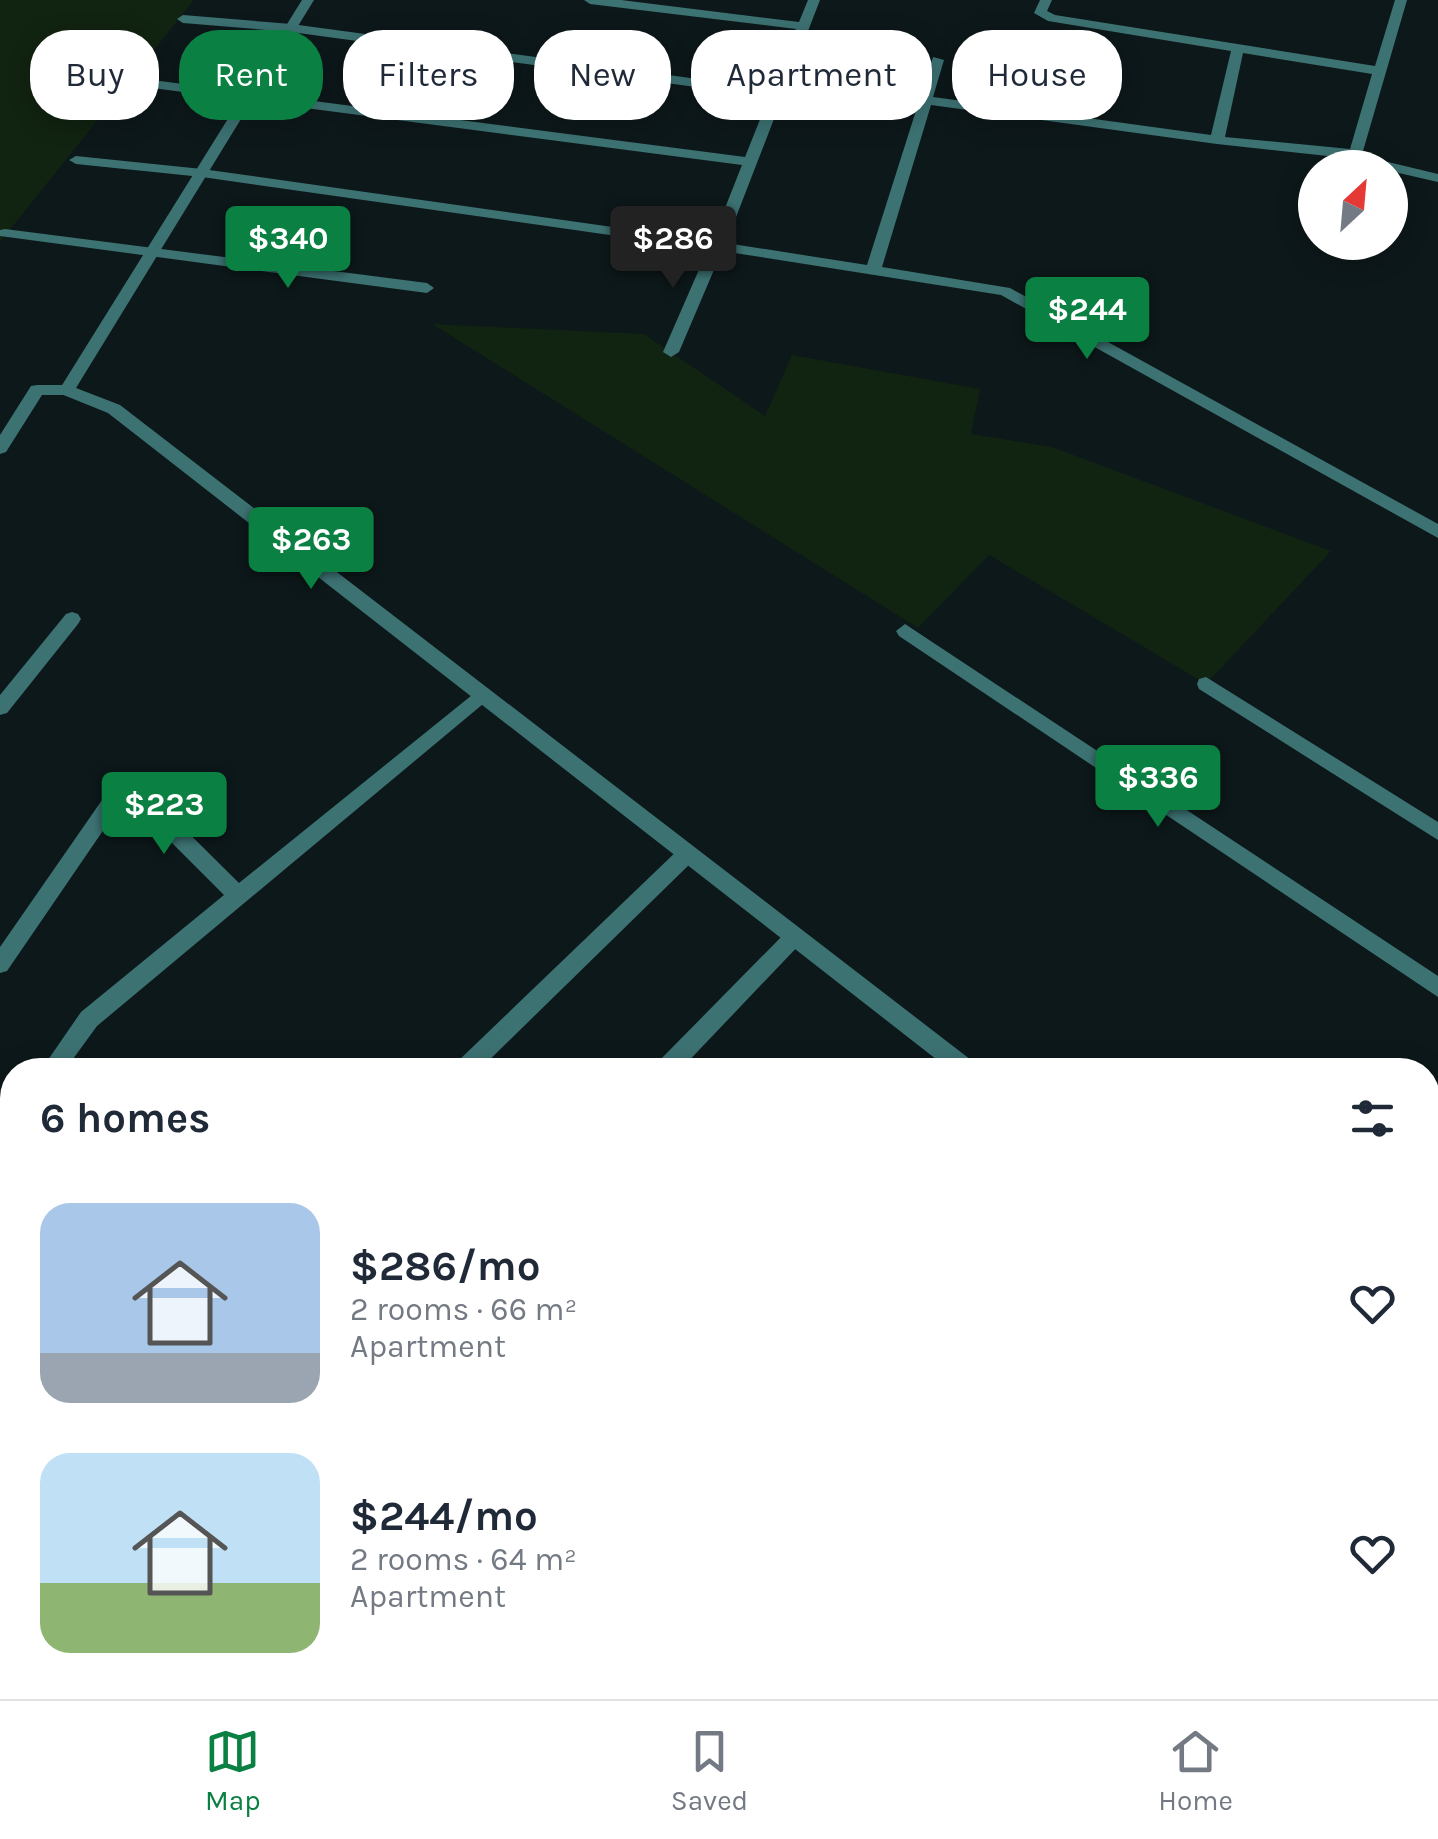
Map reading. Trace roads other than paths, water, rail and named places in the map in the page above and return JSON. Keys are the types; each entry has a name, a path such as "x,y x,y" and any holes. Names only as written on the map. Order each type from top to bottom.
{"street":[{"path":"291,28 308,0"},
{"path":"590,0 804,26"},
{"path":"802,30 814,0"},
{"path":"1046,0 1040,13 1052,18 1379,71"},
{"path":"1356,150 1401,0"},
{"path":"183,19 291,28 691,82"},
{"path":"1217,140 1238,48"},
{"path":"932,80 938,60"},
{"path":"932,101 1305,150"},
{"path":"323,105 750,162"},
{"path":"67,390 235,120"},
{"path":"672,352 767,120"},
{"path":"873,270 920,120"},
{"path":"76,160 202,173 1005,291 1438,532"},
{"path":"1408,171 1438,178"},
{"path":"5,233 427,288"},
{"path":"0,448 38,390 67,390 114,410 952,1058"},
{"path":"0,708 72,620"},
{"path":"905,631 1438,988"},
{"path":"1206,684 1438,832"},
{"path":"61,1058 89,1019 482,694"},
{"path":"0,964 124,783 238,896"},
{"path":"476,1058 687,854"},
{"path":"677,1058 794,936"}]}
